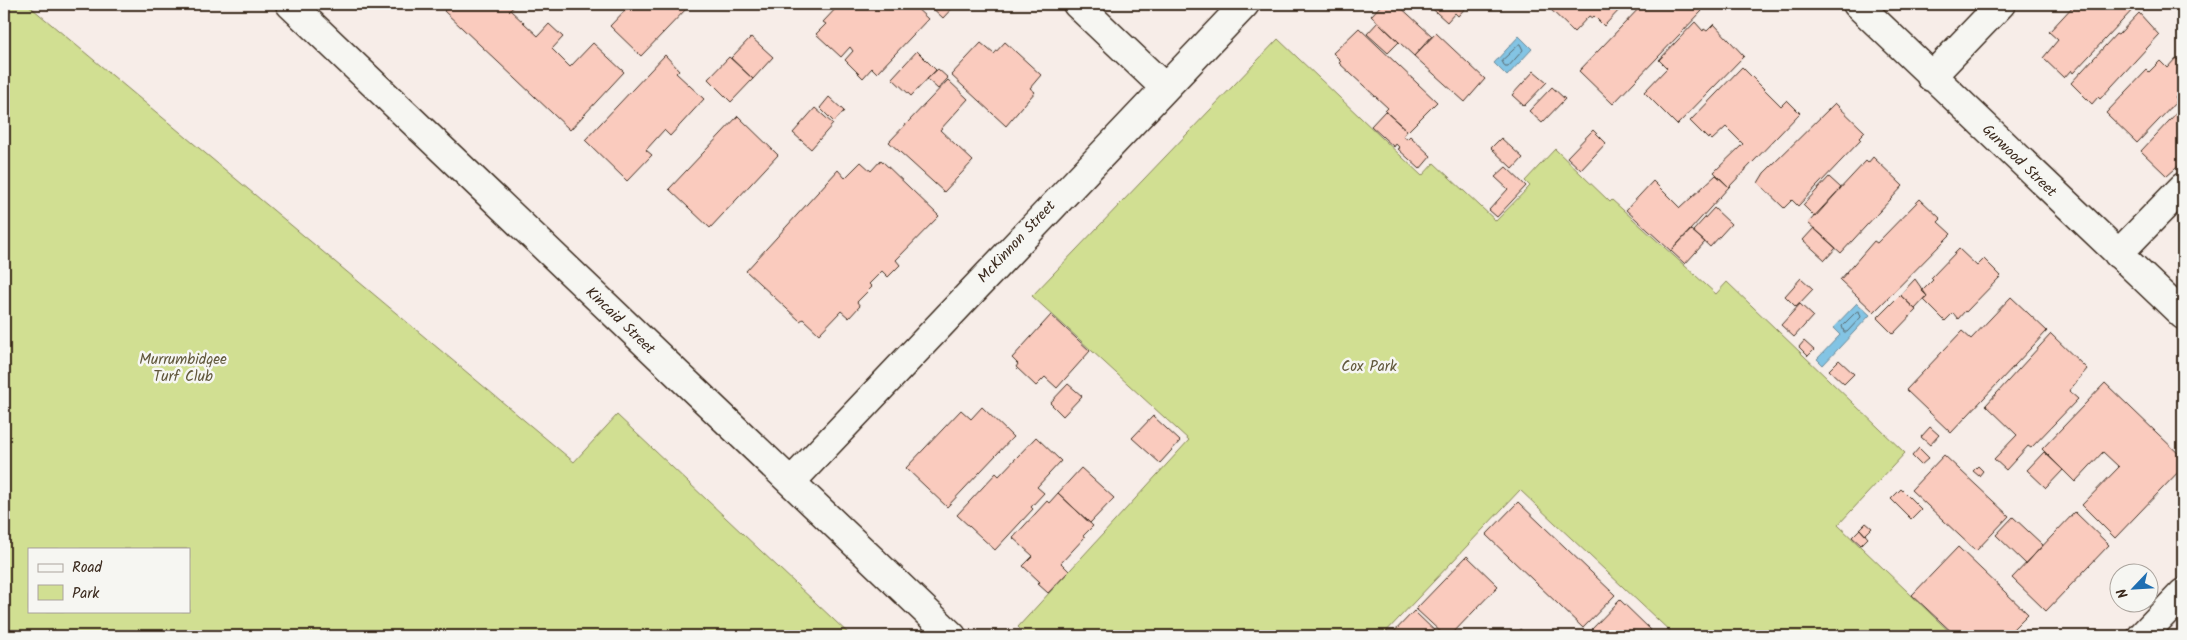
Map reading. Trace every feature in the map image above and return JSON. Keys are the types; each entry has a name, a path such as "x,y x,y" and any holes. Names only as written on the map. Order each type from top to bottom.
{"street":[{"name":"Kincaid Street","path":"290,4 952,636"},
{"path":"1077,4 1164,88"},
{"name":"McKinnon Street","path":"791,482 1245,4"},
{"name":"Gurwood Street","path":"1856,4 2183,315"},
{"path":"1931,77 2001,4"},
{"path":"2118,254 2183,187"},
{"path":"2142,636 2183,593"}],"green space":[{"name":"Murrumbidgee Turf Club","path":"4,4 27,4 574,462 617,415 851,636 4,636"},
{"name":"Cox Park","path":"1278,39 1422,176 1434,163 1496,221 1530,186 1525,181 1555,149 1610,202 1612,200 1716,294 1727,282 1905,453 1838,525 1954,636 1675,636 1520,490 1382,636 1027,636 1018,627 1189,440 1032,296"}],"water":[{"path":"1519,36 1532,49 1507,76 1494,63"},
{"path":"1857,303 1870,315 1823,365 1817,359 1840,335 1833,328"}],"building":[{"path":"451,4 517,4 510,10 538,36 549,24 563,37 552,49 570,67 593,43 624,72 570,130 444,11"},
{"path":"631,4 684,4 688,7 641,56 610,26"},
{"path":"840,4 912,4 928,19 877,73 872,68 863,78 845,60 853,51 850,47 841,57 816,34 826,24 823,22"},
{"path":"928,4 956,4 943,18"},
{"path":"1382,4 1397,4 1432,36 1414,56 1371,16"},
{"path":"1427,4 1469,4 1458,16 1455,13 1447,22"},
{"path":"1545,4 1620,4 1623,6 1604,26 1594,16 1592,18 1589,16 1574,32"},
{"path":"1643,4 1695,4 1702,11 1613,104 1579,71"},
{"path":"2075,4 2138,4 2073,73 2071,70 2064,78 2043,58 2058,40 2049,32"},
{"path":"2176,4 2183,4 2183,11"},
{"path":"2139,13 2159,35 2100,99 2098,97 2092,104 2071,83 2116,34 2118,35"},
{"path":"1378,22 1399,42 1388,53 1367,34"},
{"path":"1695,22 1703,31 1704,29 1707,31 1714,24 1744,56 1677,125 1644,92 1667,68 1659,60"},
{"path":"1359,28 1437,102 1408,131 1385,111 1388,108 1339,63 1341,61 1333,53"},
{"path":"1436,33 1485,79 1465,102 1414,56"},
{"path":"751,37 773,57 753,79 731,58"},
{"path":"1005,42 1041,75 1030,88 1035,92 1006,126 951,75 981,43 994,54"},
{"path":"917,51 936,70 911,96 892,78"},
{"path":"665,55 679,70 676,73 704,99 670,136 664,130 646,150 652,155 627,181 585,140"},
{"path":"729,57 753,79 731,102 708,79"},
{"path":"2176,58 2183,65 2183,89 2175,97 2178,100 2137,143 2106,113 2147,70 2149,72 2160,61 2167,68"},
{"path":"1742,67 1781,106 1787,100 1800,113 1729,187 1714,172 1743,144 1726,127 1712,140 1709,137 1708,139 1690,121"},
{"path":"938,69 948,78 938,89 927,79"},
{"path":"1534,71 1547,82 1524,106 1512,95"},
{"path":"948,80 968,99 940,130 973,161 944,192 889,142"},
{"path":"1552,87 1565,99 1542,123 1529,111"},
{"path":"829,97 844,111 834,122 820,108"},
{"path":"1835,103 1865,132 1859,138 1861,140 1798,206 1792,200 1784,208 1758,183 1764,173"},
{"path":"2183,106 2183,162 2167,176 2141,151"},
{"path":"815,108 833,124 811,149 793,133"},
{"path":"1385,111 1407,131 1403,136 1407,139 1410,136 1431,156 1420,169 1398,149 1400,148 1396,144 1394,147 1371,126"},
{"path":"738,116 778,155 710,228 669,189"},
{"path":"1593,130 1606,143 1581,170 1567,157"},
{"path":"1501,138 1523,158 1513,169 1491,148"},
{"path":"1873,157 1903,186 1841,253 1808,223 1866,161 1868,163"},
{"path":"881,160 939,216 896,260 900,265 888,277 882,271 869,284 872,287 857,302 860,306 849,318 841,311 819,334 803,319 800,321 746,271 838,170 845,178 861,162 871,171"},
{"path":"1506,167 1526,186 1497,217 1489,210 1508,189 1495,177"},
{"path":"1716,175 1729,187 1671,251 1626,210 1653,181 1680,208"},
{"path":"1829,177 1841,188 1815,217 1803,205"},
{"path":"1920,199 1941,219 1938,222 1951,234 1874,312 1840,280 1874,241 1877,243"},
{"path":"1714,208 1731,224 1710,247 1693,231"},
{"path":"1814,228 1836,248 1825,260 1803,240"},
{"path":"1691,230 1705,242 1685,264 1671,251"},
{"path":"1959,249 1977,266 1984,259 2001,276 1958,319 1953,313 1945,321 1924,300 1927,296 1922,291 1933,280 1931,278"},
{"path":"1801,278 1813,289 1796,307 1785,296"},
{"path":"1915,279 1927,296 1915,309 1900,295"},
{"path":"1900,295 1916,310 1893,334 1877,318"},
{"path":"2011,297 2047,331 1951,433 1906,390 1962,331 1971,339"},
{"path":"1800,304 1813,316 1794,337 1781,325"},
{"path":"1051,315 1090,351 1057,388 1045,377 1036,386 1016,367 1018,364 1012,358"},
{"path":"2051,334 2087,369 2069,391 2078,399 2031,448 2028,446 2006,470 1994,459 2017,435 1986,405"},
{"path":"1804,341 1814,350 1808,356 1799,347"},
{"path":"1839,360 1854,374 1844,384 1829,370"},
{"path":"2105,383 2183,458 2183,467 2115,538 2082,505 2119,467 2103,452 2075,482 2042,449"},
{"path":"1068,384 1082,396 1063,416 1050,403"},
{"path":"982,407 1013,437 947,507 906,468 961,410 971,419"},
{"path":"1153,416 1180,441 1160,463 1132,438"},
{"path":"1930,427 1939,435 1930,445 1921,437"},
{"path":"1036,437 1061,461 1037,487 1044,493 1031,507 1033,509 995,550 957,515 996,473 999,476"},
{"path":"1919,448 1929,458 1921,465 1912,456"},
{"path":"2044,452 2063,470 2046,488 2027,470"},
{"path":"1944,455 2009,516 1976,551 1911,490"},
{"path":"1978,466 1983,471 1979,476 1973,471"},
{"path":"1081,468 1114,498 1090,523 1058,493"},
{"path":"1901,489 1921,509 1911,519 1891,499"},
{"path":"1058,493 1093,526 1061,563 1069,571 1048,593 1038,584 1040,582 1023,566 1033,556 1013,538 1047,501 1049,503"},
{"path":"1518,502 1615,595 1583,628 1486,535"},
{"path":"2075,512 2109,545 2046,611 2012,578"},
{"path":"2013,517 2043,545 2026,564 1996,535"},
{"path":"1866,523 1872,528 1865,535 1860,529"},
{"path":"1860,529 1868,538 1861,545 1852,537"},
{"path":"1958,547 2028,614 2006,636 1956,636 1912,595"},
{"path":"1467,556 1498,586 1450,636 1445,636 1416,609"},
{"path":"1620,600 1651,630 1645,636 1600,636 1592,629"},
{"path":"1414,611 1440,636 1390,636"},
{"path":"1520,629 1528,636 1513,636"}]}
